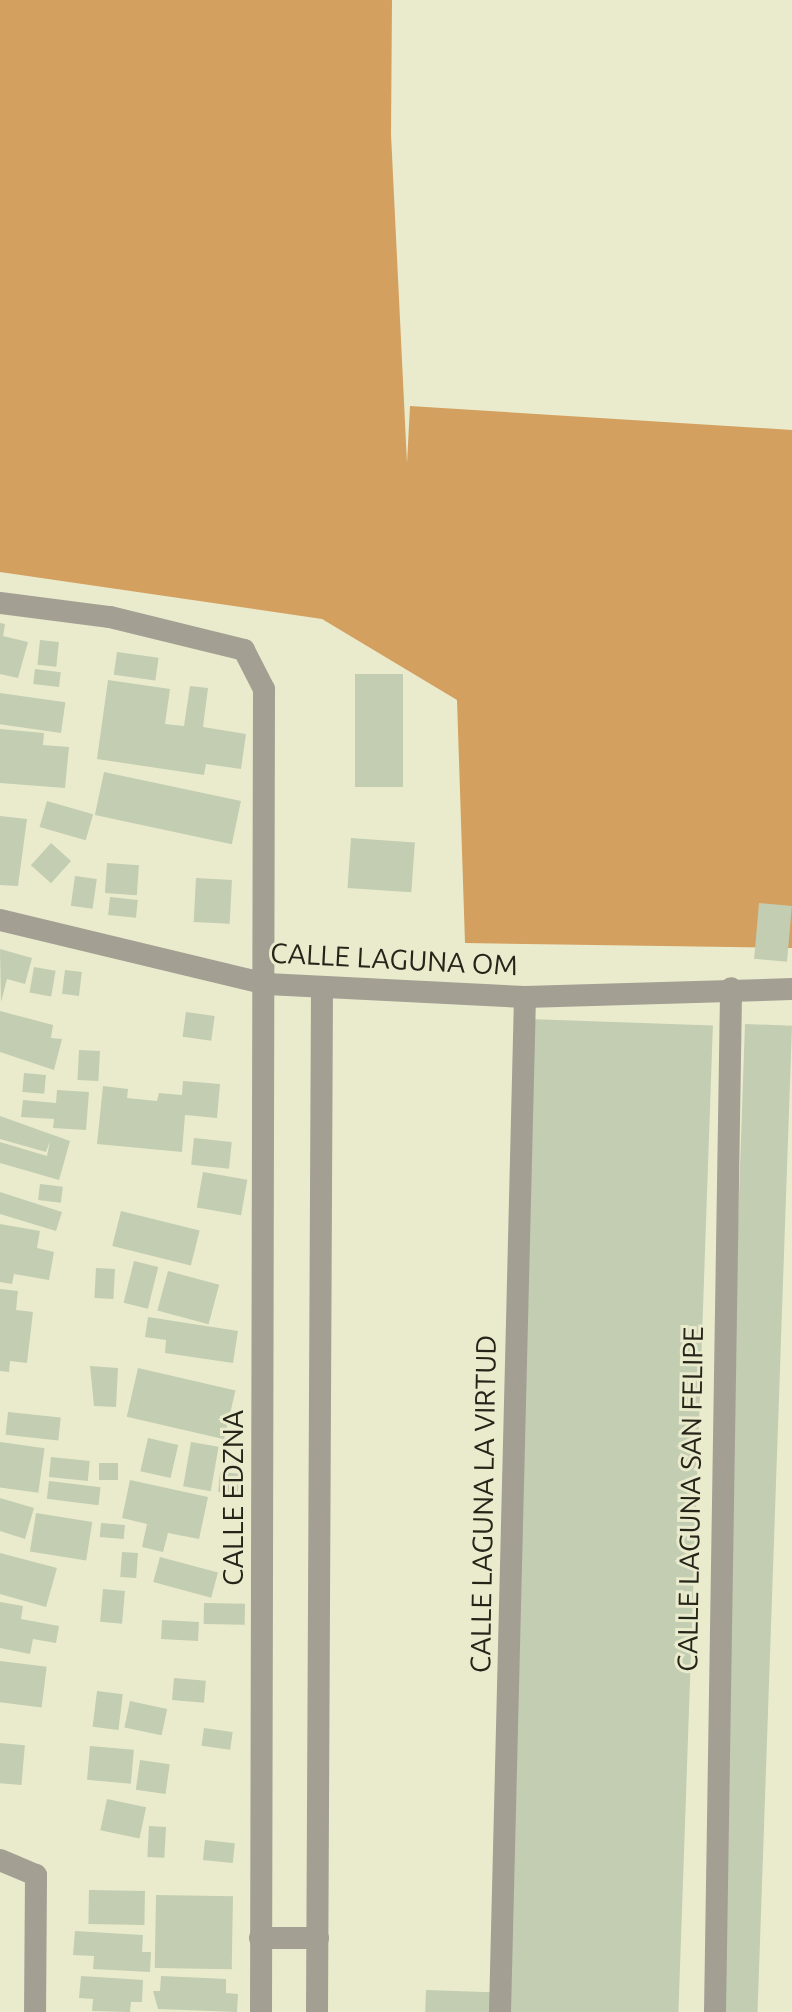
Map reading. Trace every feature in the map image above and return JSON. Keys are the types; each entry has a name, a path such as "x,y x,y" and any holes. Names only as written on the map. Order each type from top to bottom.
{"street":[{"name":"CALLE EDZNA","path":"0,603 110,617 244,650 264,689 267,984 261,2012"},
{"name":"CALLE LAGUNA OM","path":"0,920 267,984 322,989 525,997 731,988 792,989"},
{"name":"CALLE LAGUNA SAN FELIPE","path":"715,2012 731,988"},
{"path":"317,2012 322,989"},
{"name":"CALLE LAGUNA LA VIRTUD","path":"500,2012 525,997"},
{"path":"0,1860 36,1875 35,2012"},
{"path":"260,1938 318,1938"}],"shaded area":[{"path":"0,0 392,0 391,134 407,463 410,406 792,430 792,948 465,943 457,700 322,619 0,572"}],"building":[{"path":"0,623 5,624 3,636 28,642 18,678 0,674"},
{"path":"40,640 59,642 56,667 37,665"},
{"path":"117,652 159,658 155,681 114,675"},
{"path":"35,669 61,672 59,687 33,684"},
{"path":"355,674 403,674 403,787 355,787"},
{"path":"108,680 170,689 165,724 184,726 190,686 208,688 203,727 246,734 241,769 206,764 204,775 97,759"},
{"path":"0,693 65,702 61,733 0,724"},
{"path":"0,729 44,733 43,745 69,747 65,788 0,783"},
{"path":"104,772 241,801 232,844 95,815"},
{"path":"47,801 93,814 86,840 40,827"},
{"path":"0,816 27,819 18,886 0,885"},
{"path":"351,838 415,842 411,892 348,888"},
{"path":"51,843 71,861 51,883 31,865"},
{"path":"107,863 139,865 137,895 105,893"},
{"path":"75,876 97,879 93,909 71,906"},
{"path":"196,878 232,880 230,924 194,922"},
{"path":"110,897 138,900 136,918 108,915"},
{"path":"759,903 792,906 787,962 754,959"},
{"path":"0,949 32,958 25,984 7,979 1,1002"},
{"path":"34,967 56,971 51,996 29,993"},
{"path":"65,970 82,972 79,996 62,994"},
{"path":"0,1011 53,1025 51,1038 62,1039 54,1070 0,1052"},
{"path":"186,1012 215,1016 211,1041 183,1037"},
{"path":"529,1019 713,1025 678,2012 494,2011"},
{"path":"745,1024 792,1026 758,2012 711,2011"},
{"path":"79,1050 100,1051 98,1081 77,1080"},
{"path":"24,1073 46,1075 44,1094 22,1092"},
{"path":"183,1081 220,1084 217,1118 185,1115 182,1152 97,1144 103,1086 128,1089 127,1098 157,1101 159,1093 182,1095"},
{"path":"57,1090 89,1092 86,1130 53,1128 54,1119 21,1117 23,1100 56,1103"},
{"path":"0,1116 70,1141 59,1180 0,1163 0,1142 47,1156 50,1141 46,1152 0,1139"},
{"path":"194,1138 232,1142 229,1169 191,1165"},
{"path":"203,1172 247,1180 241,1215 197,1207"},
{"path":"40,1184 63,1187 61,1203 38,1200"},
{"path":"0,1192 62,1212 56,1231 0,1214"},
{"path":"121,1211 200,1231 191,1266 112,1246"},
{"path":"0,1224 40,1231 37,1248 54,1252 49,1280 14,1274 12,1284 0,1282"},
{"path":"134,1261 158,1267 148,1309 124,1303"},
{"path":"96,1268 115,1269 113,1299 94,1298"},
{"path":"168,1271 219,1285 209,1324 157,1311"},
{"path":"0,1289 18,1291 16,1310 33,1312 27,1363 10,1361 9,1372 0,1371"},
{"path":"148,1317 238,1331 233,1363 165,1353 166,1340 145,1337"},
{"path":"90,1366 118,1368 116,1407 94,1406"},
{"path":"138,1368 235,1390 224,1439 127,1417"},
{"path":"8,1412 61,1418 58,1440 6,1435"},
{"path":"148,1438 178,1445 171,1478 140,1471"},
{"path":"0,1442 45,1448 38,1493 0,1487"},
{"path":"191,1442 219,1447 211,1491 183,1486"},
{"path":"51,1457 90,1461 88,1481 49,1477"},
{"path":"99,1463 118,1463 118,1480 99,1480"},
{"path":"220,1472 243,1474 241,1494 218,1492"},
{"path":"130,1480 208,1497 199,1539 168,1533 163,1552 142,1547 147,1524 122,1518"},
{"path":"49,1481 101,1487 98,1505 47,1499"},
{"path":"0,1498 34,1508 25,1539 0,1531"},
{"path":"36,1513 92,1522 86,1560 30,1552"},
{"path":"101,1523 125,1525 124,1539 100,1537"},
{"path":"122,1552 138,1553 136,1578 120,1577"},
{"path":"0,1553 57,1568 46,1607 0,1594"},
{"path":"160,1557 218,1573 211,1598 153,1582"},
{"path":"103,1589 125,1591 122,1624 100,1622"},
{"path":"0,1602 23,1606 21,1619 59,1626 56,1643 33,1639 30,1654 0,1648"},
{"path":"204,1603 245,1604 245,1625 204,1624"},
{"path":"162,1620 199,1622 198,1641 161,1639"},
{"path":"0,1661 47,1667 42,1707 0,1702"},
{"path":"174,1678 206,1681 204,1703 172,1700"},
{"path":"97,1691 123,1694 118,1730 93,1727"},
{"path":"130,1701 167,1709 162,1735 124,1727"},
{"path":"204,1728 233,1732 230,1750 201,1746"},
{"path":"0,1743 25,1745 21,1785 0,1783"},
{"path":"90,1746 134,1750 131,1784 87,1780"},
{"path":"140,1760 170,1764 166,1794 136,1790"},
{"path":"107,1799 146,1807 139,1839 100,1830"},
{"path":"149,1826 166,1827 164,1858 147,1857"},
{"path":"205,1840 235,1843 233,1863 203,1860"},
{"path":"89,1890 145,1891 144,1925 88,1924"},
{"path":"156,1895 233,1896 232,1969 155,1968"},
{"path":"75,1931 143,1935 142,1952 151,1952 150,1972 93,1969 94,1956 73,1955"},
{"path":"81,1976 143,1980 142,2002 131,2002 130,2012 92,2011 93,1999 79,1998"},
{"path":"161,1976 226,1979 226,1993 238,1994 237,2012 158,2009 153,1991 160,1991"},
{"path":"426,1990 492,1992 491,2012 425,2012"}]}
